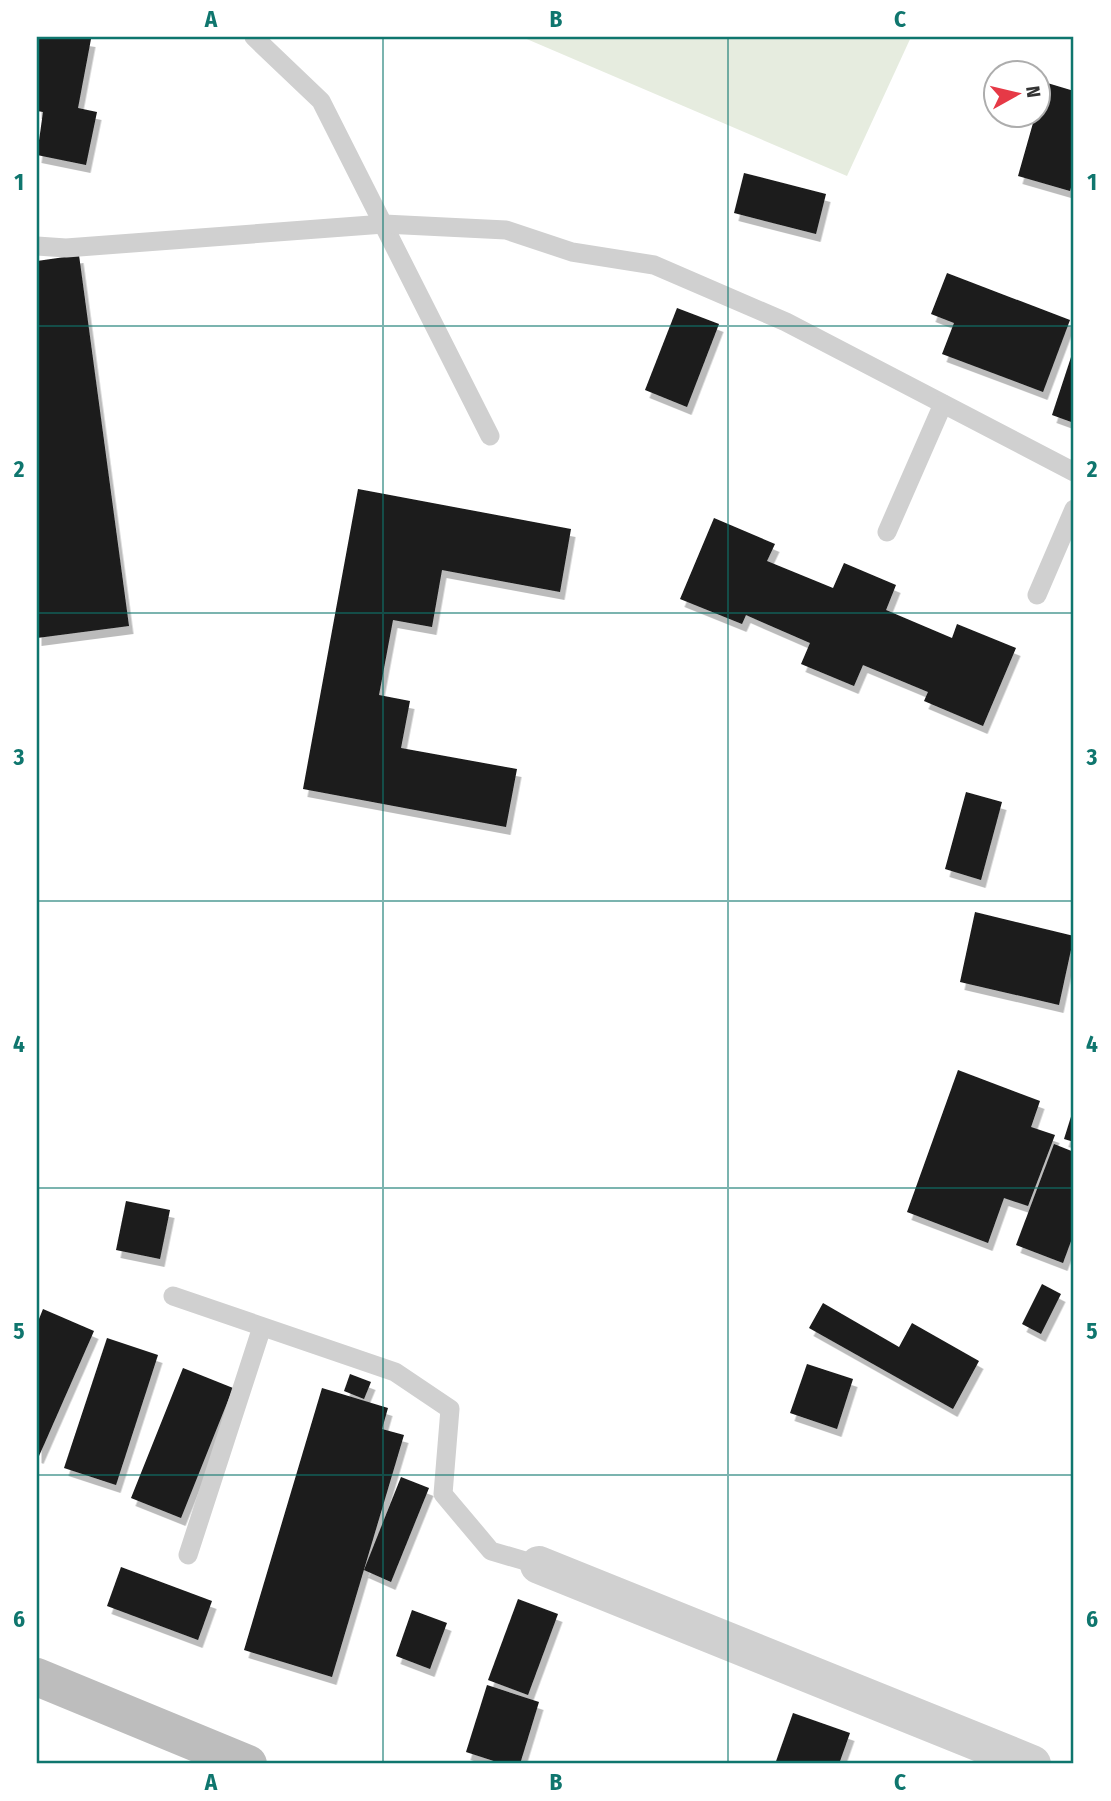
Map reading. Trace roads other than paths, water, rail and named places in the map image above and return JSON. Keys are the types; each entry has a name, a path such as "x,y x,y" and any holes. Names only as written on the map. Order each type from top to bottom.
{"main road":[{"path":"37,1677 248,1764"}],"street":[{"path":"539,1565 1032,1764"}],"lane":[{"path":"254,37 321,101 490,436"},
{"path":"37,246 66,248 384,224 506,230 572,252 654,265 786,322 1074,472"},
{"path":"887,532 943,404"},
{"path":"1037,595 1074,509"},
{"path":"173,1296 395,1372 450,1409 443,1494 491,1550 539,1565"},
{"path":"188,1555 262,1327"}]}
